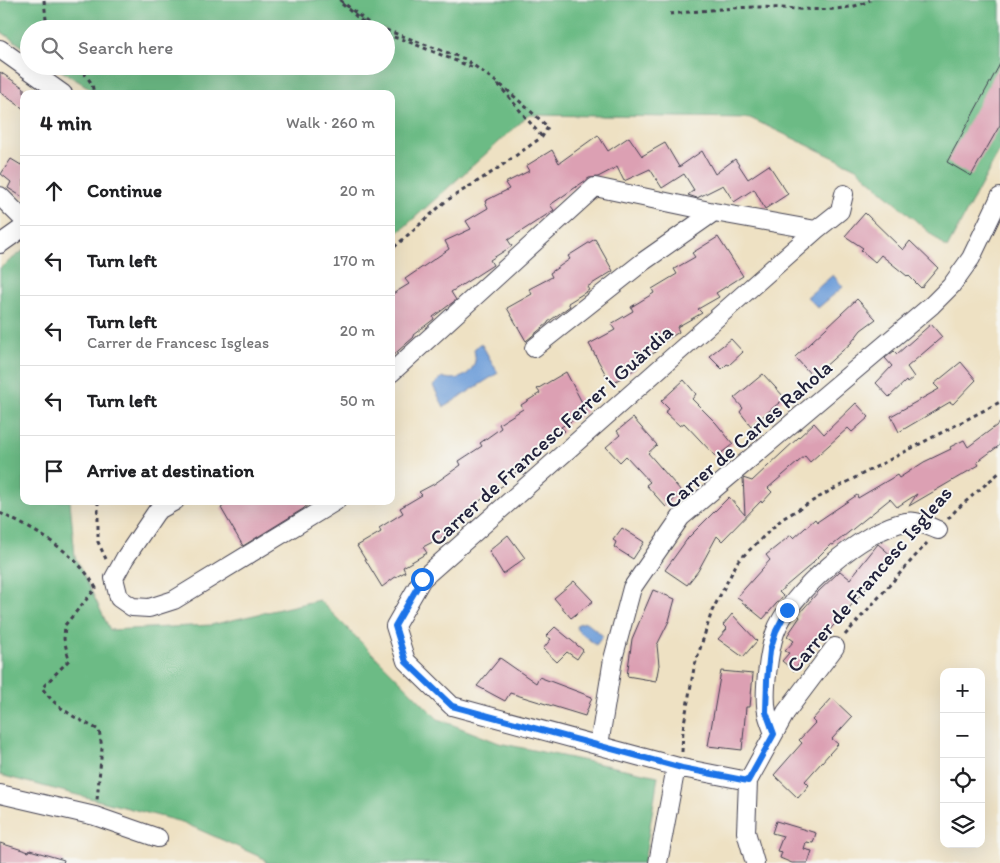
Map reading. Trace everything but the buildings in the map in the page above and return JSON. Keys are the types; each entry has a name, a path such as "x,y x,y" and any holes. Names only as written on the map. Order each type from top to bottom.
{"street":[{"path":"0,49 20,63"},
{"path":"36,75 57,90"},
{"path":"395,369 595,187 714,212 816,230"},
{"name":"Carrer de Francesc Ferrer i Guàrdia","path":"748,781 679,767 452,706 406,662 395,626 422,579 816,230 840,211 844,194"},
{"path":"0,196 20,216"},
{"name":"Carrer de Carles Rahola","path":"598,746 613,659 632,588 681,517 951,286 971,258 1000,197"},
{"path":"534,348 644,261 714,212"},
{"path":"0,244 20,230"},
{"path":"168,505 157,511 114,578 119,598 132,607 149,608 174,600 329,505"},
{"path":"774,734 766,712 770,650 787,610 810,583 836,559 885,529 908,522 920,523 938,530"},
{"name":"Carrer de Francesc Isgleas","path":"755,863 746,832 748,781 786,712 835,646"},
{"path":"658,863 679,767"},
{"path":"0,794 95,816 158,838"}],"path":[{"path":"44,0 46,20"},
{"path":"339,0 361,20"},
{"path":"339,0 365,20"},
{"path":"670,14 756,7 845,8 870,0"},
{"path":"395,33 465,59 506,88 548,127 542,136 494,171 446,201 395,246"},
{"path":"395,38 472,66 497,83 542,136"},
{"path":"86,75 92,84 93,90"},
{"path":"679,767 683,729 694,668 712,611 738,561 782,519 828,492 1000,402"},
{"name":"Carrer de Francesc Isgleas","path":"835,646 957,509 1000,472"},
{"path":"98,505 98,542 114,578"},
{"path":"0,513 41,535 63,550 88,574 96,588 65,625 64,639 68,660 42,688 50,699 68,714 99,730 102,748 95,816"}],"green space":[{"path":"4,0 1000,0 1000,150 947,248 856,168 750,118 529,115 395,235 395,90 91,90 68,75 395,75 395,20 20,20 20,45 0,31 0,2"},
{"path":"20,253 20,505 70,505 75,557 110,630 211,625 319,600 438,719 499,743 658,776 644,863 266,863 265,859 182,822 0,775 0,268"}],"water":[{"path":"833,275 843,287 818,308 807,297"},
{"path":"481,343 498,373 444,407 433,386 442,377 452,379 462,377 470,371 475,361 474,349"},
{"path":"586,622 603,636 596,645 578,631 576,627 578,624"}],"route":[{"path":"422,579 395,626 406,662 452,706 682,768 748,781 774,734 766,712 770,650 776,631 787,610"}]}
